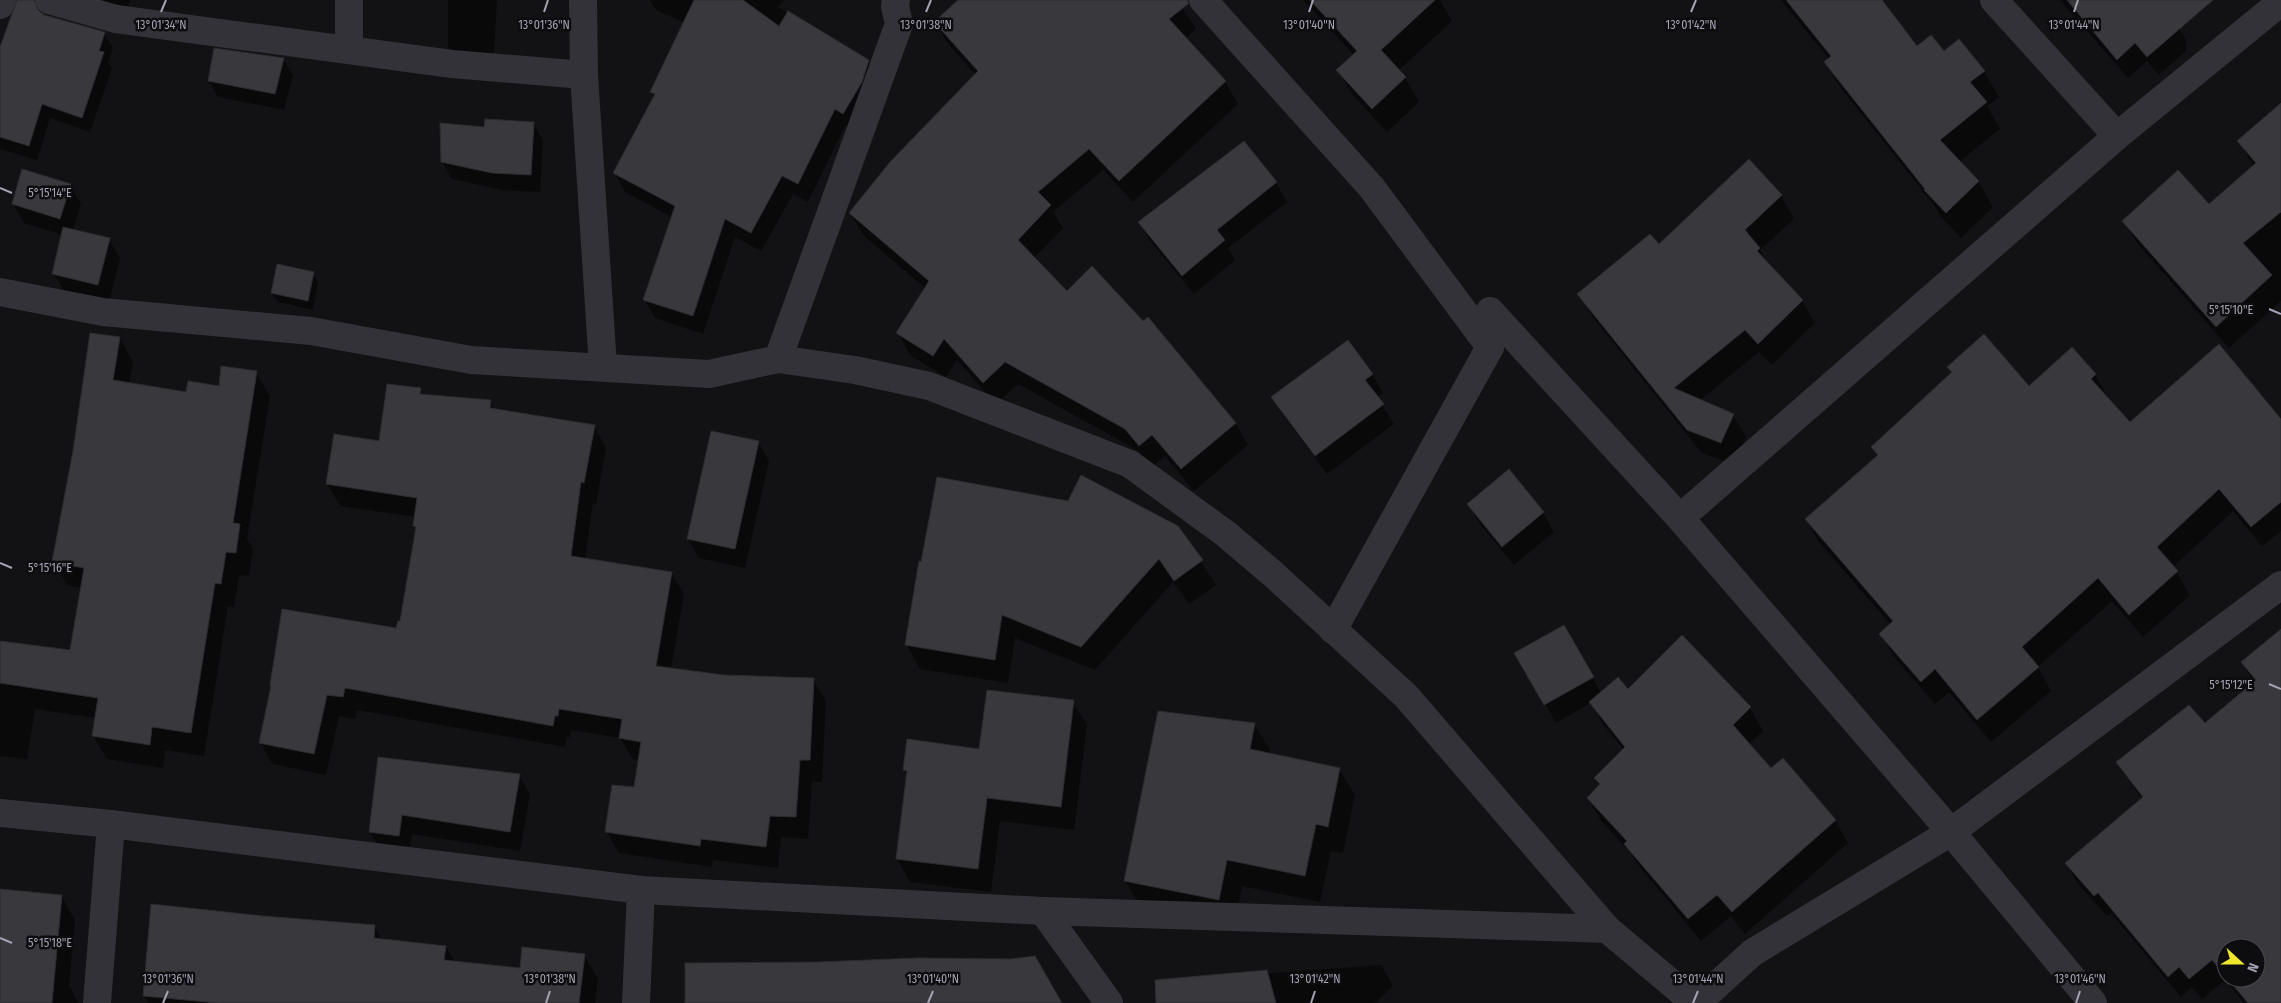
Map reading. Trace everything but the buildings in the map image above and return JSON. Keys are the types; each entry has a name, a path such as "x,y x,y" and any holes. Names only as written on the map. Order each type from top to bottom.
{"street":[{"path":"0,5 2,0"},
{"path":"49,0 116,19 452,64 584,75"},
{"path":"349,0 349,49"},
{"path":"583,0 584,75 603,367"},
{"path":"778,359 899,24 895,6 896,0"},
{"path":"1203,0 1372,188 1490,347"},
{"path":"1994,0 2117,136"},
{"path":"1680,518 2117,136 2281,2"},
{"path":"0,292 103,312 311,331 471,360 709,374 778,359 855,370 929,386 1130,464 1226,534 1274,574 1406,696 1607,929 1696,1003 1752,952 1951,832 2281,585"},
{"path":"1333,630 1490,347 1490,311 1680,518 1951,832 2093,1003"},
{"path":"0,813 111,824 641,890 1043,911 1607,929"},
{"path":"97,1003 111,824"},
{"path":"636,1003 641,890"},
{"path":"1043,911 1109,1003"}]}
